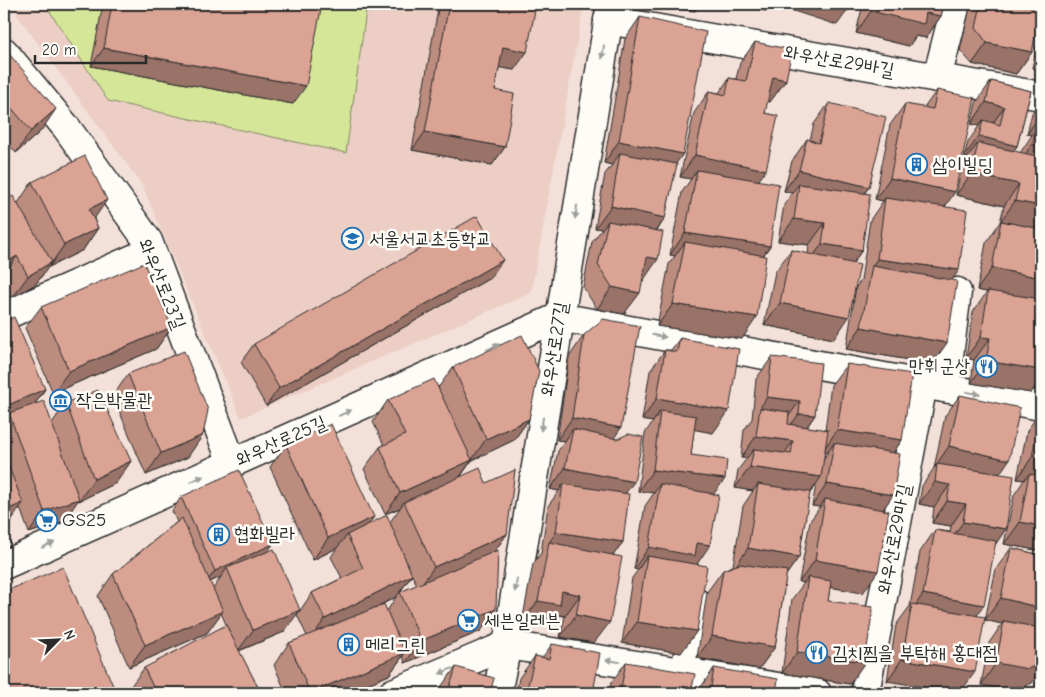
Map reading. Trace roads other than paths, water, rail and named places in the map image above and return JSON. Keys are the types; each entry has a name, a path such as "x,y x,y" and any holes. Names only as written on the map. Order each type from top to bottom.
{"street":[{"path":"937,78 956,4"},
{"name":"와우산로29바길","path":"609,12 937,78 1041,96"},
{"name":"와우산로27길","path":"497,693 507,645 609,12"},
{"name":"와우산로23길","path":"4,52 66,127 148,241 232,463"},
{"path":"4,316 151,251"},
{"name":"와우산로29마길","path":"865,693 957,292"},
{"path":"559,317 1041,406"},
{"name":"와우산로25길","path":"4,565 559,317"},
{"path":"685,672 701,581"},
{"path":"393,693 507,645 817,693"}],"place":[{"name":"삼이빌딩","path":"916,165"},
{"name":"서울서교초등학교","path":"353,239"},
{"name":"만휘군상","path":"986,366"},
{"name":"작은박물관","path":"60,400"},
{"name":"GS25","path":"46,520"},
{"name":"협화빌라","path":"218,534"},
{"name":"세븐일레븐","path":"468,621"},
{"name":"메리그린","path":"349,645"},
{"name":"김치찜을 부탁해 홍대점","path":"816,653"}]}
